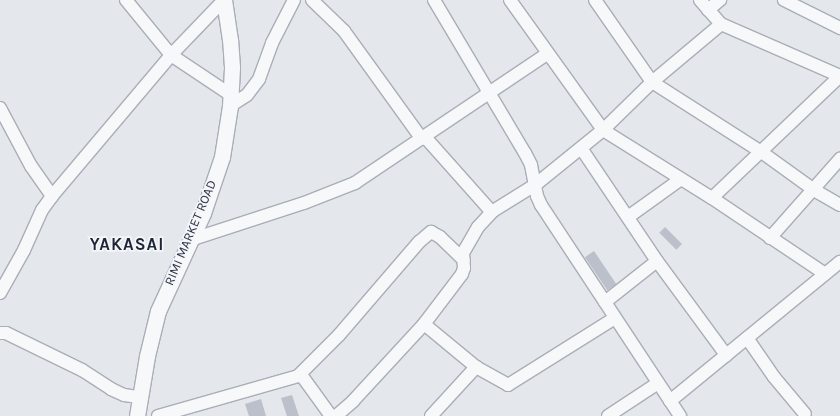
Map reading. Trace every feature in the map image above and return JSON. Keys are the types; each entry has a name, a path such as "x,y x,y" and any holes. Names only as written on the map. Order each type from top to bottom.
{"street":[{"path":"126,0 171,55 231,101 247,95 259,79 272,43 294,0"},
{"path":"0,293 24,250 42,210 52,196 171,55 224,0"},
{"name":"RIMI MARKET ROAD","path":"137,416 139,397 158,311 203,213 222,157 231,101 230,40 224,0"},
{"path":"312,0 344,31 424,138 490,210 493,211"},
{"path":"434,0 528,159 537,196 546,213 680,416"},
{"path":"510,0 547,54 603,130 712,198 825,274"},
{"path":"595,0 652,82 760,151 814,190 840,205"},
{"path":"700,0 721,24 840,76 712,198"},
{"path":"708,10 720,0"},
{"path":"784,0 840,28"},
{"path":"336,416 354,401 424,324 462,274 464,268 463,253 478,227 493,211 535,185 603,130 652,82 721,24"},
{"path":"190,240 304,203 355,183 490,94 547,54"},
{"path":"0,108 31,166 52,196"},
{"path":"581,148 657,260 726,356"},
{"path":"770,238 840,159"},
{"path":"628,217 681,179"},
{"path":"158,416 298,376 339,335 419,242 431,232 440,237 464,260"},
{"path":"605,302 657,260"},
{"path":"670,401 840,262"},
{"path":"424,324 476,367 508,385 615,318"},
{"path":"0,333 6,333 82,370 111,389 124,395 139,397"},
{"path":"747,338 774,377 805,414"},
{"path":"431,416 476,367"},
{"path":"298,376 302,376 331,416"},
{"path":"608,416 621,412 658,383"}],"building":[{"path":"665,227 682,244 676,250 659,233"},
{"path":"594,251 616,284 607,290 585,257"},
{"path":"292,395 299,416 287,416 281,398"},
{"path":"261,399 266,416 249,416 245,404"}],"district":[{"name":"YAKASAI","path":"127,245"}]}
